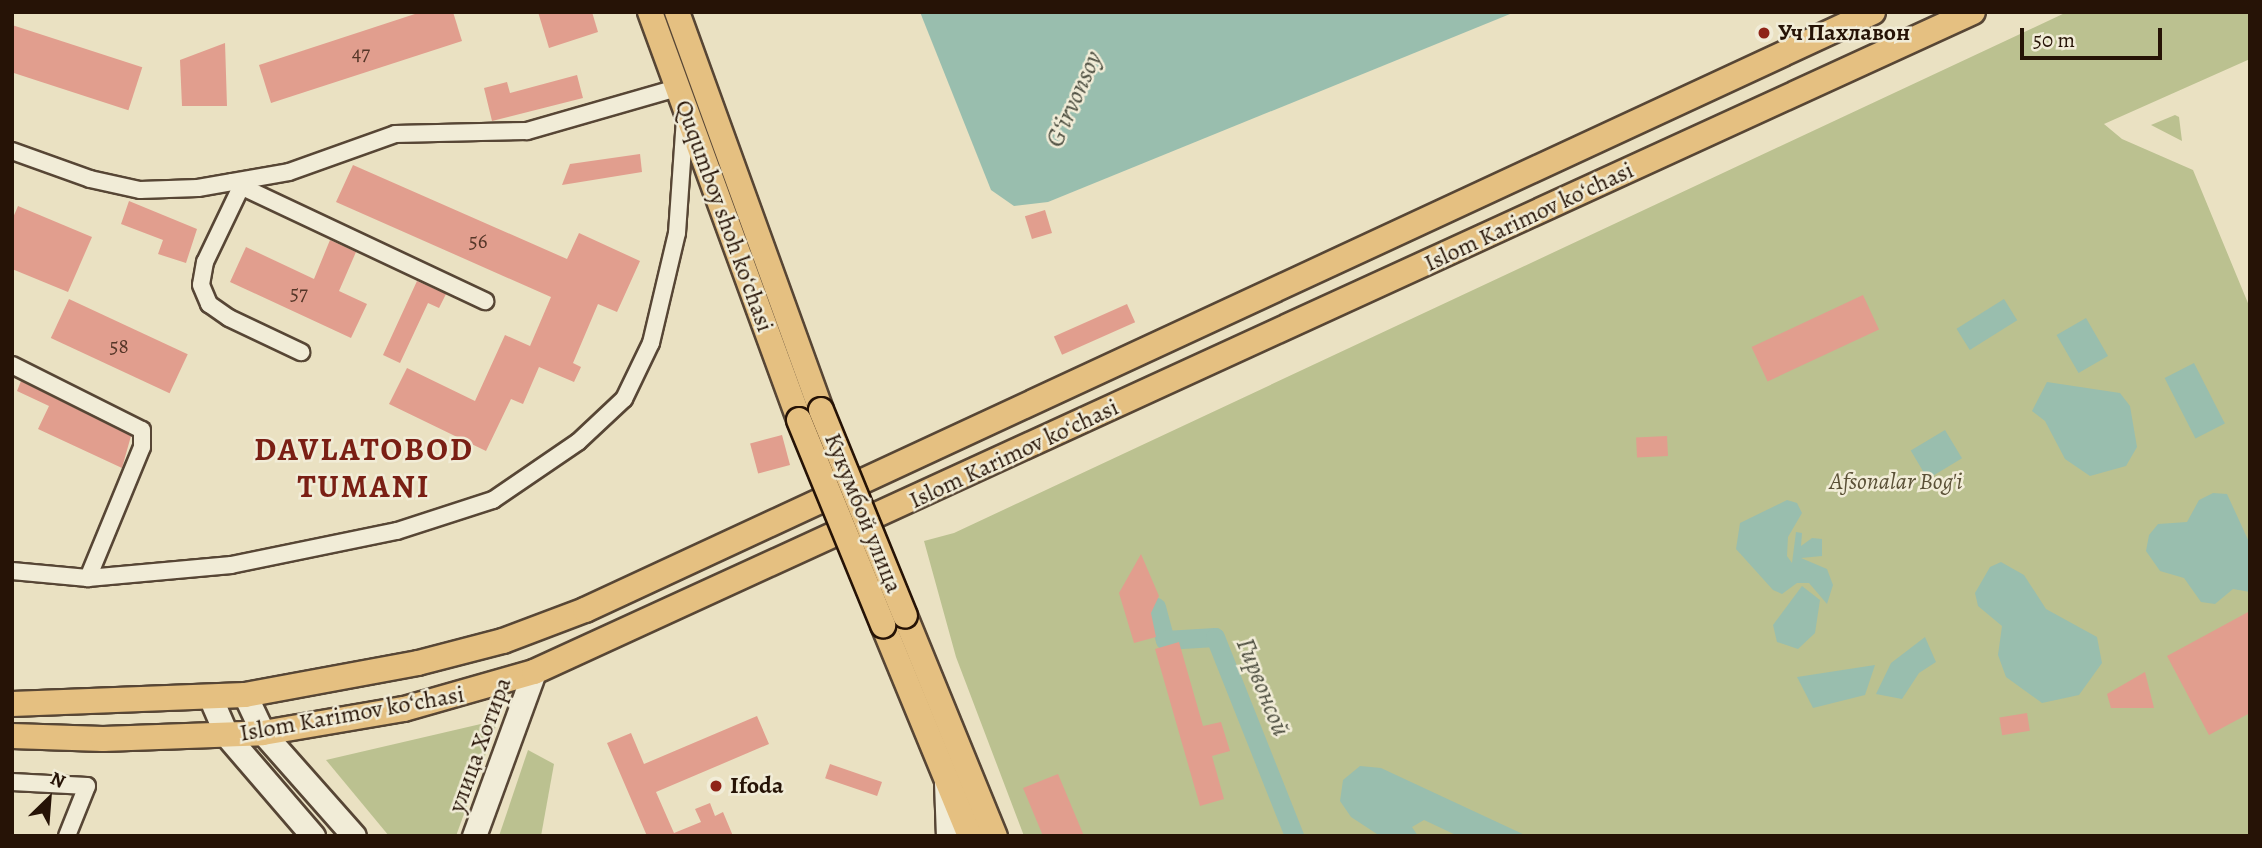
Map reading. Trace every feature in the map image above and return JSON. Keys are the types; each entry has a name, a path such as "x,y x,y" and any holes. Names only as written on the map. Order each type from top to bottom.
{"main road":[{"name":"Ququmboy shoh koʻchasi","path":"650,12 799,420"},
{"name":"Ququmboy shoh koʻchasi","path":"677,12 821,410"},
{"name":"Islom Karimov koʻchasi","path":"12,704 211,699 245,695 451,655 585,610 1771,48 1873,12"},
{"name":"Islom Karimov koʻchasi","path":"12,736 228,736 263,733 404,709 534,672 1973,12"},
{"name":"Кукумбой улица","path":"821,410 894,620"},
{"name":"Кукумбой улица","path":"799,420 894,620"},
{"path":"894,620 971,836"},
{"path":"894,620 995,836"},
{"name":"улица Хотира","path":"474,836 534,672"},
{"path":"245,695 263,733 354,836"},
{"path":"211,699 228,736 313,836"},
{"path":"946,772 948,836"}],"street":[{"path":"12,151 90,179 140,190 237,184 289,172 395,134 527,131 677,88"},
{"path":"12,570 88,578 231,565 397,531 493,500 578,442 624,399 651,343 677,233 685,111"},
{"path":"237,184 485,301"},
{"path":"237,184 205,262 201,285 209,304 229,318 301,352"},
{"path":"12,365 142,430 142,447 88,578"},
{"path":"12,782 87,786 67,836"}],"green space":[{"name":"Afsonalar Bog'i","path":"2067,12 2250,12 2250,59 2104,124 2122,139 2193,170 2250,308 2250,836 1024,836 956,657 924,541 954,533"},
{"path":"2175,115 2179,117 2182,141 2151,125"},
{"path":"498,720 456,836 389,836 326,760"},
{"path":"528,750 554,764 541,836 499,836"}],"water":[{"name":"G‘irvonsoy","path":"920,12 1515,12 1048,202 1014,206 991,190"},
{"path":"2004,299 2017,320 1970,350 1957,329"},
{"path":"2086,318 2108,356 2079,373 2057,335"},
{"path":"2194,363 2225,424 2195,439 2165,378"},
{"path":"2047,382 2120,393 2130,406 2137,447 2126,466 2090,476 2065,459 2045,421 2032,411"},
{"path":"1945,430 1962,458 1928,479 1911,451"},
{"path":"2213,493 2227,494 2250,544 2250,592 2233,589 2215,604 2201,602 2184,578 2160,571 2146,551 2149,535 2158,524 2187,522 2199,500"},
{"path":"1787,500 1797,503 1802,513 1788,537 1787,556 1792,563 1796,532 1802,533 1801,546 1812,538 1822,539 1822,556 1801,558 1827,569 1833,585 1827,604 1809,583 1797,583 1782,594 1773,590 1736,549 1740,523"},
{"path":"2001,562 2024,575 2046,609 2097,637 2102,663 2079,695 2042,703 2006,677 1998,655 2002,626 1978,606 1975,593 1990,567"},
{"path":"1802,586 1820,600 1815,633 1798,649 1777,642 1773,625"},
{"path":"1925,637 1936,662 1919,673 1902,699 1876,694 1891,663"},
{"path":"1875,665 1865,695 1813,708 1797,677"},
{"path":"1360,766 1381,768 1527,836 1458,836 1424,820 1412,827 1418,836 1380,836 1351,817 1340,801 1343,780"}],"building":[{"path":"421,12 453,12 462,41 271,103 259,65"},
{"path":"538,12 592,12 598,32 549,48"},
{"path":"12,25 142,67 128,110 12,72"},
{"path":"225,43 227,106 182,106 180,60"},
{"path":"577,75 583,98 492,121 484,88 507,82 510,93"},
{"path":"640,154 642,172 562,185 570,164"},
{"path":"353,165 567,259 579,233 640,261 617,312 598,304 573,363 581,367 574,382 539,367 523,404 511,399 486,451 389,404 407,368 475,401 505,335 530,346 551,297 336,202"},
{"path":"129,201 197,229 186,263 158,254 163,240 121,224"},
{"path":"18,206 92,237 68,292 12,269 12,220"},
{"path":"1045,210 1052,233 1032,239 1025,216"},
{"path":"330,240 356,252 339,291 367,304 351,338 230,282 246,247 314,279"},
{"path":"417,281 446,294 439,308 428,303 400,363 383,355"},
{"path":"1863,295 1879,329 1768,381 1752,347"},
{"path":"69,299 188,354 170,393 51,338"},
{"path":"1127,304 1135,322 1062,355 1054,337"},
{"path":"21,381 131,436 122,468 38,429 49,406 17,391"},
{"path":"782,435 790,465 758,473 750,444"},
{"path":"1667,436 1668,456 1637,458 1636,438"},
{"path":"1141,554 1159,596 1151,613 1156,637 1134,643 1119,593"},
{"path":"2250,611 2250,713 2209,735 2167,656"},
{"path":"1179,642 1203,726 1221,722 1230,751 1212,756 1224,799 1200,806 1155,649"},
{"path":"2145,672 2154,708 2111,708 2107,694"},
{"path":"2027,713 2030,731 2002,735 1999,717"},
{"path":"757,716 769,744 656,792 674,833 701,822 695,809 710,803 715,816 723,812 733,836 647,836 607,743 631,733 644,764"},
{"path":"830,764 882,782 877,796 825,778"},
{"path":"1058,774 1084,836 1043,836 1023,788"}],"waterway":[{"name":"Гирвонсой","path":"1156,607 1165,640 1215,637 1294,836"}],"place":[{"name":"Уч Пахлавон","path":"1764,33"},
{"name":"Ifoda","path":"716,786"}],"district":[{"name":"DAVLATOBOD TUMANI","path":"364,468"}]}
